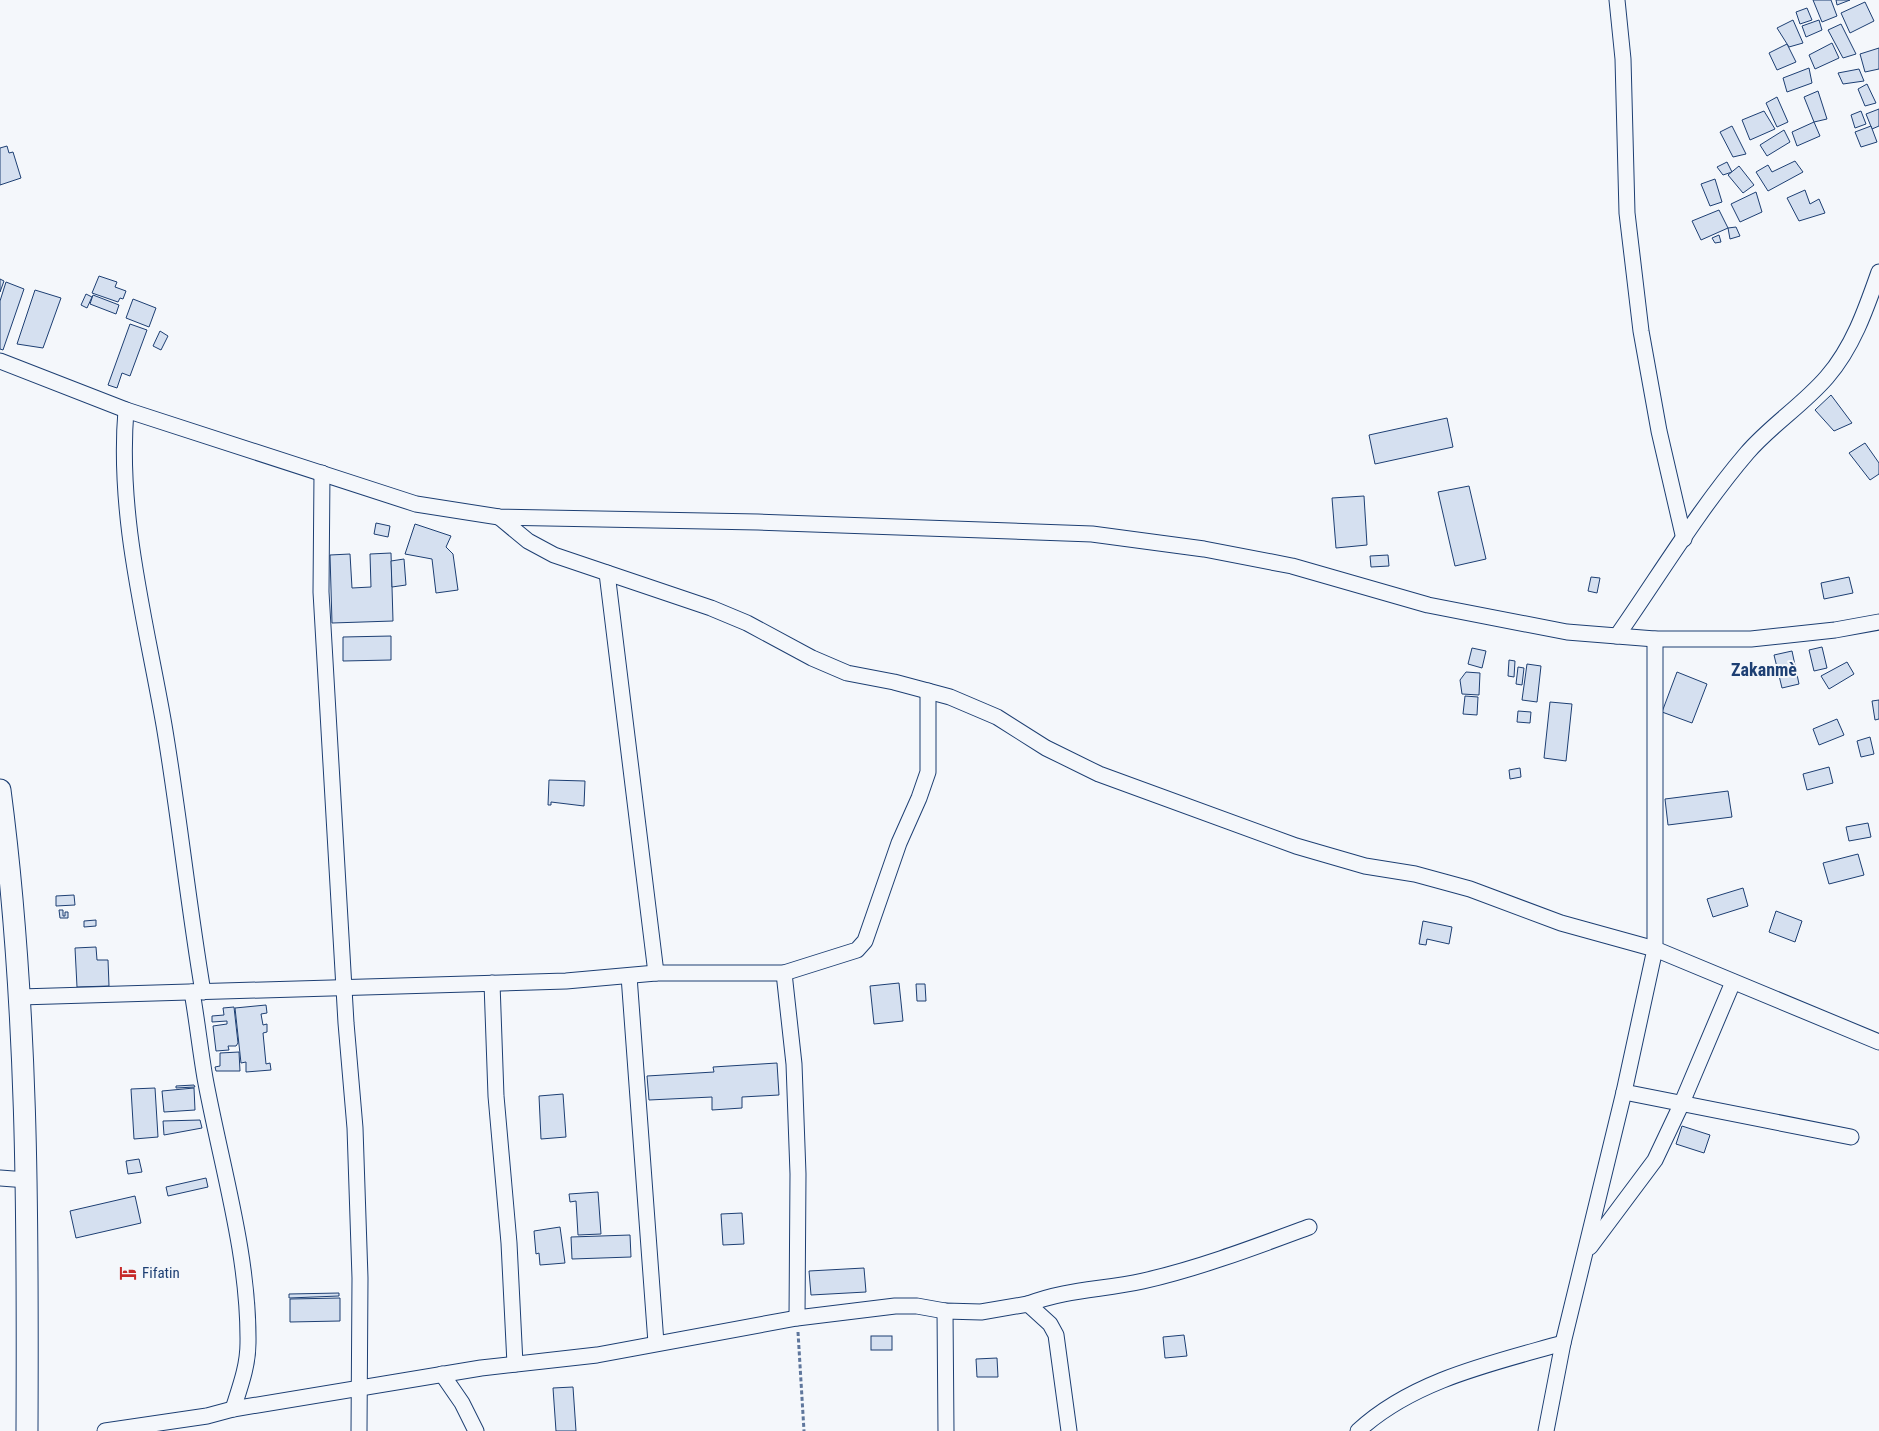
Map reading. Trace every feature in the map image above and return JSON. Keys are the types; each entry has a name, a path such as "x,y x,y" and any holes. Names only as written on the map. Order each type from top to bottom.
{"main road":[{"path":"0,790 5,874 20,997 27,1180 27,1431"}],"street":[{"path":"1617,0 1623,59 1627,213 1641,331 1659,431 1684,539"},
{"path":"1617,636 1684,539 1747,453 1778,421 1826,378 1844,355 1862,318 1879,272"},
{"path":"0,361 126,410 416,504 499,517 768,522 1092,534 1204,549 1292,566 1428,605 1567,632 1655,639 1751,639 1835,630 1879,622"},
{"path":"126,410 123,446 125,494 131,541 169,754 198,992 205,1076 228,1188 246,1293 247,1361 233,1409"},
{"path":"322,474 322,592 355,1128 360,1278 357,1389 359,1431"},
{"path":"499,517 528,541 554,555 711,608 747,623 812,658 847,674 894,682 950,697 997,717 1046,748 1099,774 1296,846 1365,866 1415,874 1470,889 1561,923 1655,949 1879,1042"},
{"path":"607,573 656,973"},
{"path":"1546,1431 1563,1343 1624,1092 1655,949 1655,639"},
{"path":"20,997 492,983 656,973 784,973 857,950 865,940 899,844 920,798 928,772 928,691"},
{"path":"784,973 794,1064 798,1174 797,1318"},
{"path":"629,976 656,1343"},
{"path":"1586,1252 1655,1160 1681,1105 1733,982"},
{"path":"492,983 496,1096 509,1243 515,1364"},
{"path":"1624,1092 1681,1105 1851,1137"},
{"path":"0,1178 27,1180"},
{"path":"105,1431 208,1424 233,1409 442,1374 597,1355 797,1318 895,1306 917,1306 945,1312 981,1312 1028,1304 1049,1296 1077,1289 1115,1287 1182,1271 1309,1227"},
{"path":"1028,1304 1050,1324 1056,1335 1069,1431"},
{"path":"945,1312 946,1431"},
{"path":"1358,1431 1396,1401 1429,1386 1563,1343"},
{"path":"442,1374 462,1404 476,1431"}],"path":[{"path":"797,1318 804,1431"}],"building":[{"path":"1813,0 1831,0 1837,16 1822,22"},
{"path":"1836,0 1850,0 1837,5"},
{"path":"1865,2 1874,21 1850,33 1841,13"},
{"path":"1807,8 1812,20 1800,24 1796,12"},
{"path":"1793,20 1803,43 1789,47 1777,28"},
{"path":"1819,20 1822,30 1806,37 1802,26"},
{"path":"1841,24 1856,54 1843,58 1828,30"},
{"path":"1832,43 1839,58 1815,69 1809,55"},
{"path":"1787,44 1796,62 1777,70 1769,53"},
{"path":"1879,48 1879,69 1865,72 1860,54"},
{"path":"1809,68 1812,83 1787,92 1783,78"},
{"path":"1859,69 1864,81 1843,84 1838,73"},
{"path":"1867,84 1876,103 1865,106 1858,89"},
{"path":"1818,91 1827,119 1814,122 1804,97"},
{"path":"1777,97 1788,122 1777,127 1766,103"},
{"path":"1879,109 1879,126 1872,129 1866,114"},
{"path":"1764,111 1775,129 1750,140 1742,120"},
{"path":"1861,111 1866,124 1855,128 1851,115"},
{"path":"1814,122 1820,136 1797,146 1792,132"},
{"path":"1732,126 1746,154 1733,157 1720,132"},
{"path":"1871,126 1877,142 1861,147 1855,132"},
{"path":"1784,130 1790,142 1767,156 1760,145"},
{"path":"7,146 9,153 13,152 21,178 0,185 0,148"},
{"path":"1795,161 1803,172 1768,191 1756,172 1768,165 1772,172"},
{"path":"1727,162 1732,172 1723,175 1717,167"},
{"path":"1739,166 1754,185 1743,193 1728,175"},
{"path":"1715,179 1722,202 1710,206 1701,184"},
{"path":"1805,190 1810,204 1819,199 1825,213 1799,221 1787,198"},
{"path":"1756,192 1762,212 1740,222 1731,204"},
{"path":"1719,210 1728,228 1701,240 1692,221"},
{"path":"1736,227 1740,236 1730,239 1728,228"},
{"path":"1719,235 1721,242 1715,243 1712,238"},
{"path":"99,276 117,282 115,287 126,291 123,299 120,298 118,302 92,293"},
{"path":"0,279 4,281 0,292"},
{"path":"6,282 24,289 3,350 0,349 0,301"},
{"path":"35,290 61,298 43,348 17,344"},
{"path":"86,294 92,297 87,308 81,305"},
{"path":"93,295 119,305 116,314 90,304"},
{"path":"133,299 156,308 149,327 126,318"},
{"path":"130,324 147,330 130,376 122,373 117,388 108,385"},
{"path":"160,331 168,336 161,350 153,346"},
{"path":"1831,395 1852,423 1834,431 1815,410"},
{"path":"1447,418 1453,447 1375,464 1369,435"},
{"path":"1865,443 1879,463 1879,474 1870,480 1849,453"},
{"path":"1469,486 1486,559 1455,566 1438,492"},
{"path":"1364,496 1367,545 1336,548 1332,498"},
{"path":"376,523 390,526 388,537 374,534"},
{"path":"415,524 451,536 446,547 453,554 458,590 436,593 432,559 405,554"},
{"path":"391,553 393,621 332,623 330,555 350,554 352,588 371,587 370,554"},
{"path":"1388,555 1389,566 1371,567 1370,556"},
{"path":"404,559 406,585 392,587 391,561"},
{"path":"1591,577 1600,578 1597,593 1588,591"},
{"path":"1849,577 1853,593 1824,599 1821,583"},
{"path":"391,636 391,660 343,661 343,637"},
{"path":"1822,647 1827,668 1814,671 1809,650"},
{"path":"1472,648 1486,651 1482,668 1468,664"},
{"path":"1792,651 1799,684 1782,688 1774,655"},
{"path":"1509,660 1515,661 1514,677 1508,676"},
{"path":"1847,662 1854,674 1829,689 1821,676"},
{"path":"1527,664 1541,666 1537,702 1522,700"},
{"path":"1518,667 1524,668 1522,685 1516,684"},
{"path":"1466,672 1480,673 1479,695 1462,694 1460,680"},
{"path":"1677,672 1707,684 1692,723 1662,712"},
{"path":"1465,696 1478,697 1477,715 1463,714"},
{"path":"1879,700 1879,719 1875,720 1872,701"},
{"path":"1550,702 1572,704 1566,761 1544,758"},
{"path":"1518,711 1531,712 1530,723 1517,722"},
{"path":"1837,719 1844,735 1819,745 1813,729"},
{"path":"1870,737 1874,754 1861,757 1857,741"},
{"path":"1829,767 1833,783 1807,790 1803,774"},
{"path":"1520,768 1521,777 1510,779 1509,770"},
{"path":"549,780 585,781 584,806 551,802 551,805 548,805"},
{"path":"1728,791 1732,817 1668,825 1665,799"},
{"path":"1868,823 1871,837 1849,841 1846,827"},
{"path":"1858,854 1864,875 1829,884 1823,863"},
{"path":"1743,888 1748,906 1713,917 1707,899"},
{"path":"74,895 75,905 56,906 56,896"},
{"path":"59,910 63,910 63,916 65,916 65,912 68,912 68,918 60,918"},
{"path":"1776,911 1802,921 1795,942 1769,932"},
{"path":"96,920 96,926 84,927 84,921"},
{"path":"1423,921 1452,927 1449,944 1427,939 1426,945 1419,944"},
{"path":"96,947 97,960 108,960 109,986 77,987 75,948"},
{"path":"899,983 903,1021 874,1024 870,986"},
{"path":"916,984 925,984 926,1001 917,1001"},
{"path":"266,1005 267,1013 261,1014 263,1025 267,1024 267,1032 263,1033 266,1064 270,1063 271,1070 246,1072 246,1062 241,1063 235,1008"},
{"path":"234,1007 238,1043 236,1046 228,1046 229,1050 216,1051 213,1026 227,1024 227,1021 212,1022 212,1016 224,1015 223,1008"},
{"path":"239,1052 240,1071 216,1071 215,1067 220,1066 220,1053"},
{"path":"777,1063 779,1095 742,1097 742,1108 712,1110 712,1097 649,1100 647,1076 714,1072 713,1067"},
{"path":"194,1085 195,1087 176,1088 176,1086"},
{"path":"155,1088 158,1137 134,1139 131,1089"},
{"path":"194,1088 195,1110 164,1112 162,1091"},
{"path":"563,1094 566,1137 541,1139 539,1096"},
{"path":"200,1120 202,1128 164,1135 163,1121"},
{"path":"1682,1126 1710,1135 1704,1153 1676,1144"},
{"path":"139,1159 142,1172 128,1174 126,1161"},
{"path":"206,1178 208,1187 168,1196 166,1187"},
{"path":"598,1192 601,1234 578,1235 576,1201 570,1202 569,1194"},
{"path":"135,1196 141,1223 76,1238 70,1211"},
{"path":"742,1213 744,1244 723,1245 721,1214"},
{"path":"560,1227 565,1263 540,1265 539,1253 536,1254 534,1231"},
{"path":"630,1235 631,1257 572,1259 571,1237"},
{"path":"864,1268 866,1292 811,1295 809,1271"},
{"path":"339,1293 339,1296 289,1298 289,1294"},
{"path":"340,1298 340,1321 290,1322 290,1299"},
{"path":"1184,1335 1187,1356 1165,1358 1163,1337"},
{"path":"871,1336 892,1336 892,1350 871,1350"},
{"path":"997,1358 998,1377 977,1377 976,1359"},
{"path":"573,1387 576,1431 556,1431 553,1388"}],"place":[{"name":"Fifatin","path":"128,1273"}],"district":[{"name":"Zakanmè","path":"1764,669"}]}
